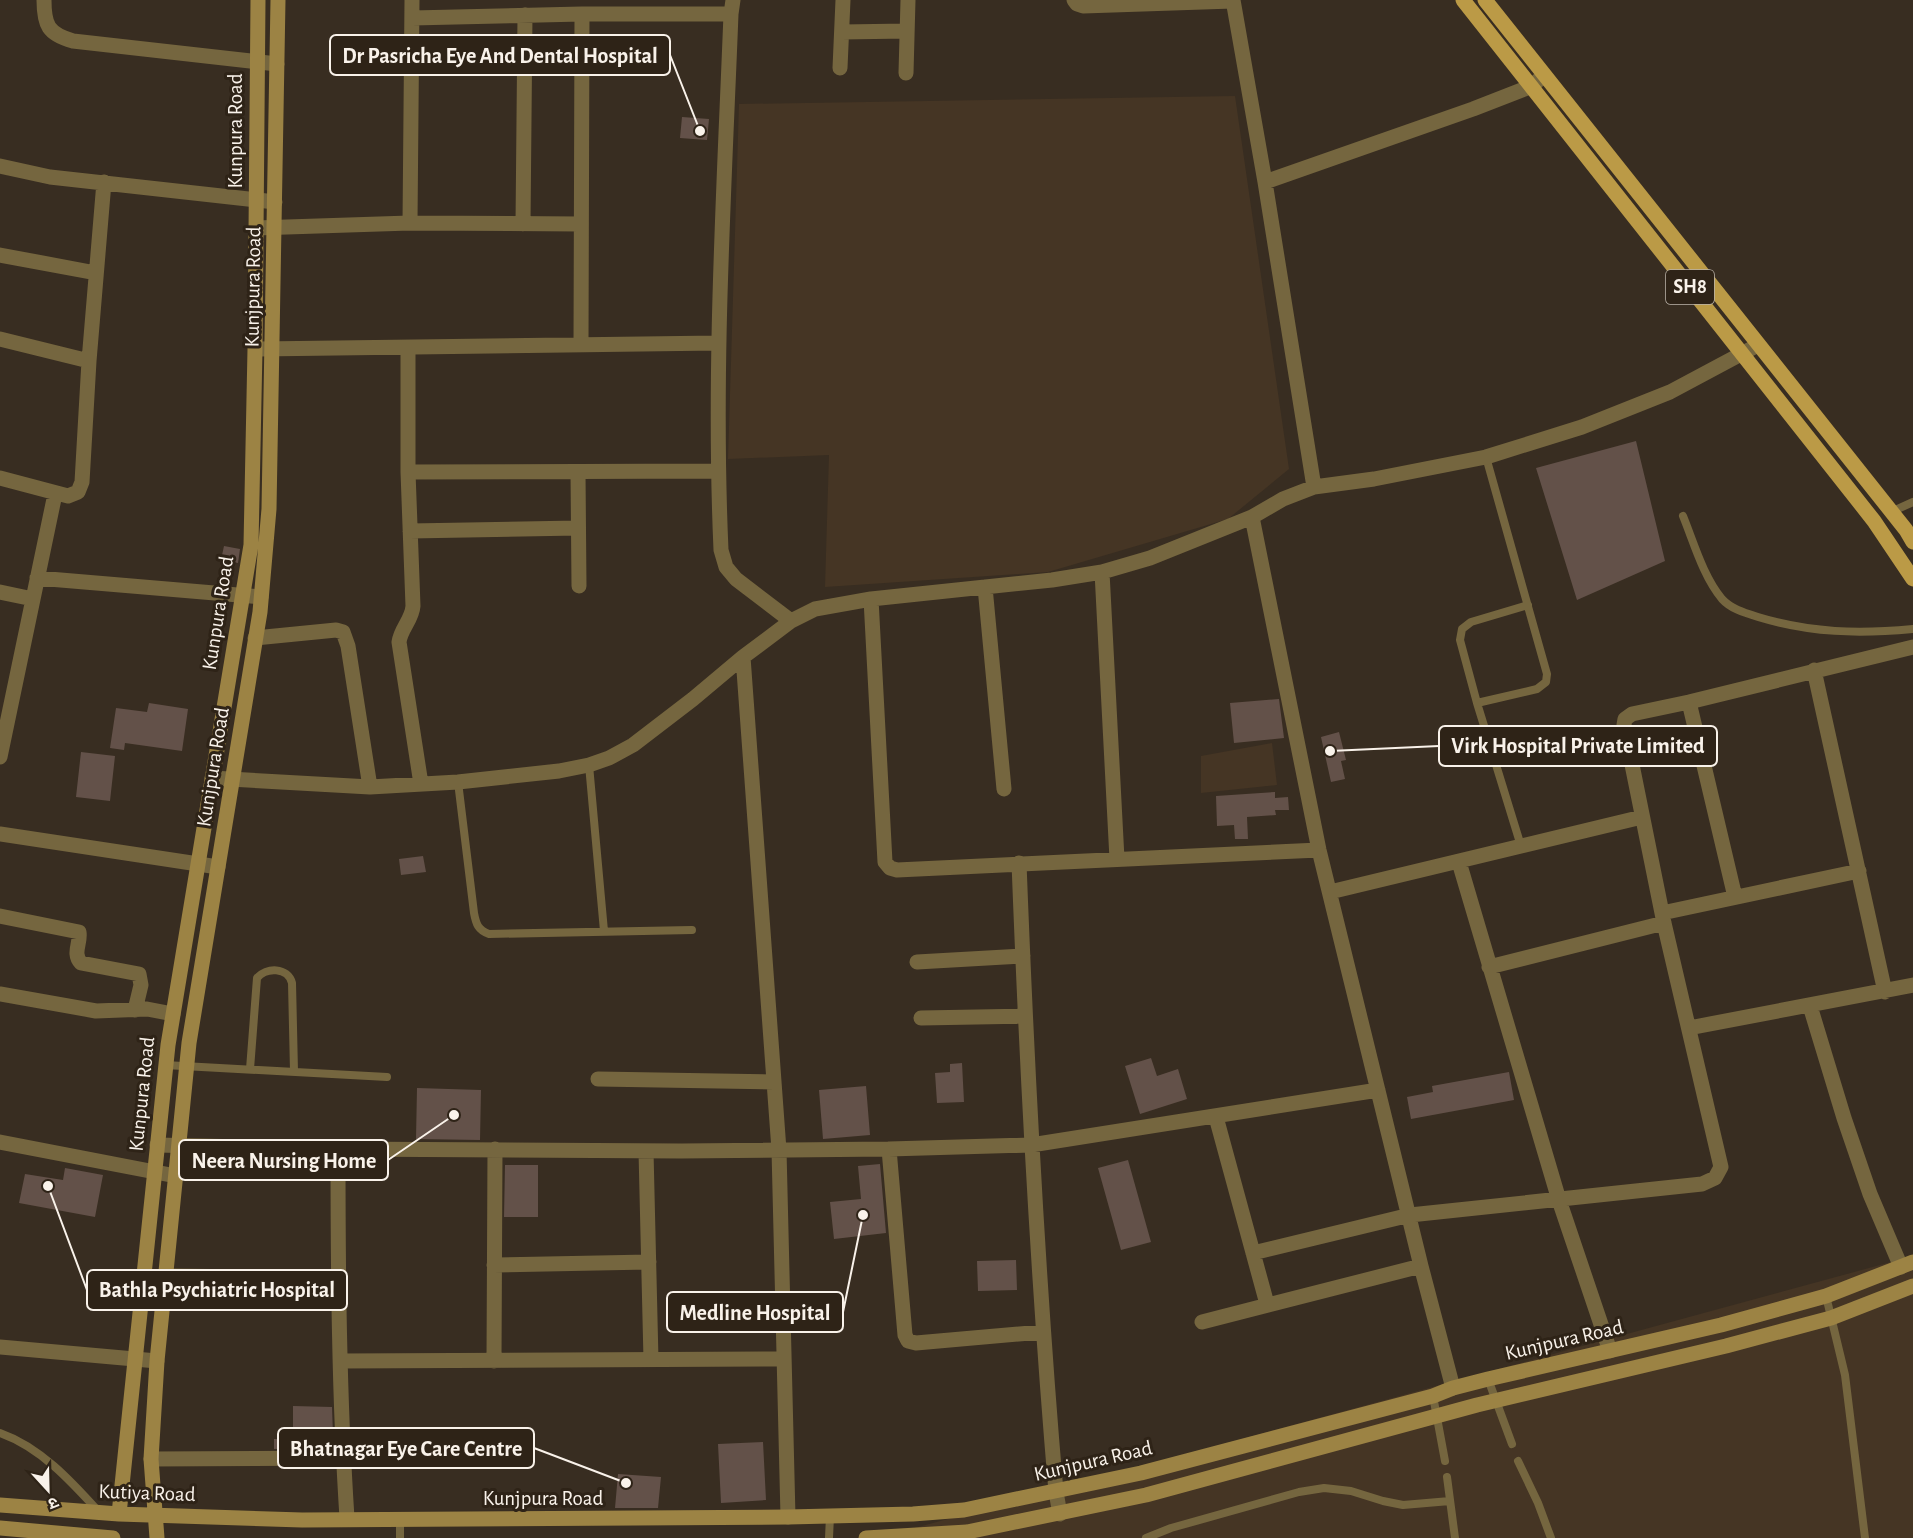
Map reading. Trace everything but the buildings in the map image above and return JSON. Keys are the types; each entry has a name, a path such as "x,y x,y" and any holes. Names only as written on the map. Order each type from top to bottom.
{"main road":[{"name":"SH8","path":"1462,0 1874,521 1913,579"},
{"name":"SH8","path":"1485,0 1891,512 1913,543"},
{"path":"1651,238 1664,227"}],"street":[{"path":"44,0 44,17 49,28 59,37 278,64"},
{"name":"Kunpura Road","path":"119,1514 165,1065 251,545 258,0"},
{"name":"Kunjpura Road","path":"157,1538 151,1459 157,1361 187,1065 255,638 270,509 278,0"},
{"path":"410,223 412,0"},
{"path":"840,68 843,0"},
{"path":"906,73 908,0"},
{"path":"1074,0 1083,6 1233,1 1265,182 1314,487"},
{"path":"412,18 582,14 732,7 718,343 718,471 721,550 726,567 736,579 791,621"},
{"path":"582,14 582,345"},
{"path":"523,224 525,15"},
{"path":"842,32 907,31"},
{"path":"1265,182 1532,86 1544,75"},
{"path":"0,166 50,177 275,202"},
{"path":"0,478 68,496 78,492 82,482 89,360 104,182"},
{"path":"256,228 410,223 581,224"},
{"path":"0,255 96,273"},
{"path":"0,339 89,360"},
{"path":"255,349 718,343"},
{"path":"212,778 370,787 458,782 560,771 589,765 609,758 633,745 791,621 815,609 871,599 1102,572 1150,558 1252,517 1283,499 1314,487 1374,479 1486,457 1582,427 1670,392 1758,345"},
{"path":"408,348 408,472 413,614 400,633 399,642 421,784"},
{"path":"408,472 718,471"},
{"path":"578,472 579,586"},
{"path":"0,757 55,494"},
{"path":"1252,517 1319,850 1453,1388"},
{"path":"410,531 578,528"},
{"path":"1102,572 1117,859"},
{"path":"37,578 261,597"},
{"path":"985,587 1004,789"},
{"path":"0,592 33,599"},
{"path":"871,599 885,862 890,868 897,870 1319,850"},
{"path":"255,638 336,630 343,632 348,646 370,787"},
{"path":"1253,1253 1410,1215 1702,1184 1715,1178 1720,1167 1663,918 1624,725 1625,719 1632,714 1913,647"},
{"path":"743,657 779,1150 788,1517"},
{"path":"1814,670 1885,992"},
{"path":"1689,702 1735,897"},
{"path":"1330,892 1642,817"},
{"path":"0,834 218,867"},
{"path":"1459,862 1559,1200 1610,1350"},
{"path":"1020,863 1031,1145 1042,1332 1056,1492 1060,1514"},
{"path":"1489,967 1735,897 1859,871"},
{"path":"0,916 79,932 76,953 81,963 139,974 141,985 135,1010"},
{"path":"917,962 1023,956"},
{"path":"1689,1028 1913,986"},
{"path":"0,994 96,1011 159,1010 173,1014"},
{"path":"1810,1005 1870,1194 1907,1264"},
{"path":"921,1018 1025,1016"},
{"path":"598,1079 774,1082"},
{"path":"157,1145 646,1151 1031,1145 1378,1090"},
{"path":"1216,1117 1267,1304"},
{"path":"0,1142 176,1176"},
{"path":"338,1149 338,1278 347,1518"},
{"path":"495,1149 495,1361"},
{"path":"889,1149 905,1335 908,1341 916,1343 1042,1332"},
{"path":"646,1151 651,1360"},
{"path":"494,1265 649,1262"},
{"name":"Kunjpura Road","path":"256,1519 788,1517 913,1514 964,1510 1141,1473 1433,1396 1453,1388 1720,1324 1826,1296 1907,1264"},
{"path":"1202,1322 1421,1266"},
{"path":"166,1276 338,1278"},
{"name":"Kunjpura Road","path":"866,1538 967,1532 1146,1495 1495,1402 1832,1318 1913,1286"},
{"path":"0,1347 157,1361"},
{"path":"341,1361 783,1359"},
{"path":"151,1459 343,1458"},
{"name":"Kutiya Road","path":"0,1505 119,1514 256,1519"},
{"path":"6,1532 113,1538"}],"lane":[{"path":"1477,704 1538,689 1546,682 1547,674 1486,457"},
{"path":"1891,512 1913,502"},
{"path":"1683,516 1712,586 1724,601 1740,612 1786,626 1832,632 1913,629"},
{"path":"1521,846 1477,704 1460,640 1462,629 1471,622 1528,605"},
{"path":"589,765 604,931"},
{"path":"458,782 474,913 481,931 489,934 692,930"},
{"path":"250,1069 257,978 265,971 284,971 289,974 292,982 294,1071"},
{"path":"165,1065 387,1077"},
{"path":"1826,1296 1845,1375 1865,1538"},
{"path":"1488,1379 1512,1444"},
{"path":"1433,1396 1445,1461"},
{"path":"0,1433 19,1440 40,1454 99,1512"},
{"path":"1518,1461 1539,1503 1551,1538"},
{"path":"1447,1477 1455,1538"},
{"path":"1150,1537 1299,1492 1323,1488 1352,1491 1403,1505 1450,1501"},
{"path":"829,1538 830,1516"},
{"path":"400,1519 400,1538"}],"shaded area":[{"path":"1235,96 1289,469 1228,519 1048,572 825,587 829,455 728,459 739,104"},
{"path":"1272,743 1277,785 1201,793 1201,756"},
{"path":"1913,1256 1913,1538 878,1538"}],"place":[{"name":"Dr Pasricha Eye And Dental Hospital","path":"700,131"},
{"name":"Virk Hospital Private Limited","path":"1330,751"},
{"name":"Neera Nursing Home","path":"454,1115"},
{"name":"Bathla Psychiatric Hospital","path":"48,1186"},
{"name":"Medline Hospital","path":"863,1215"},
{"name":"Bhatnagar Eye Care Centre","path":"626,1483"}]}
